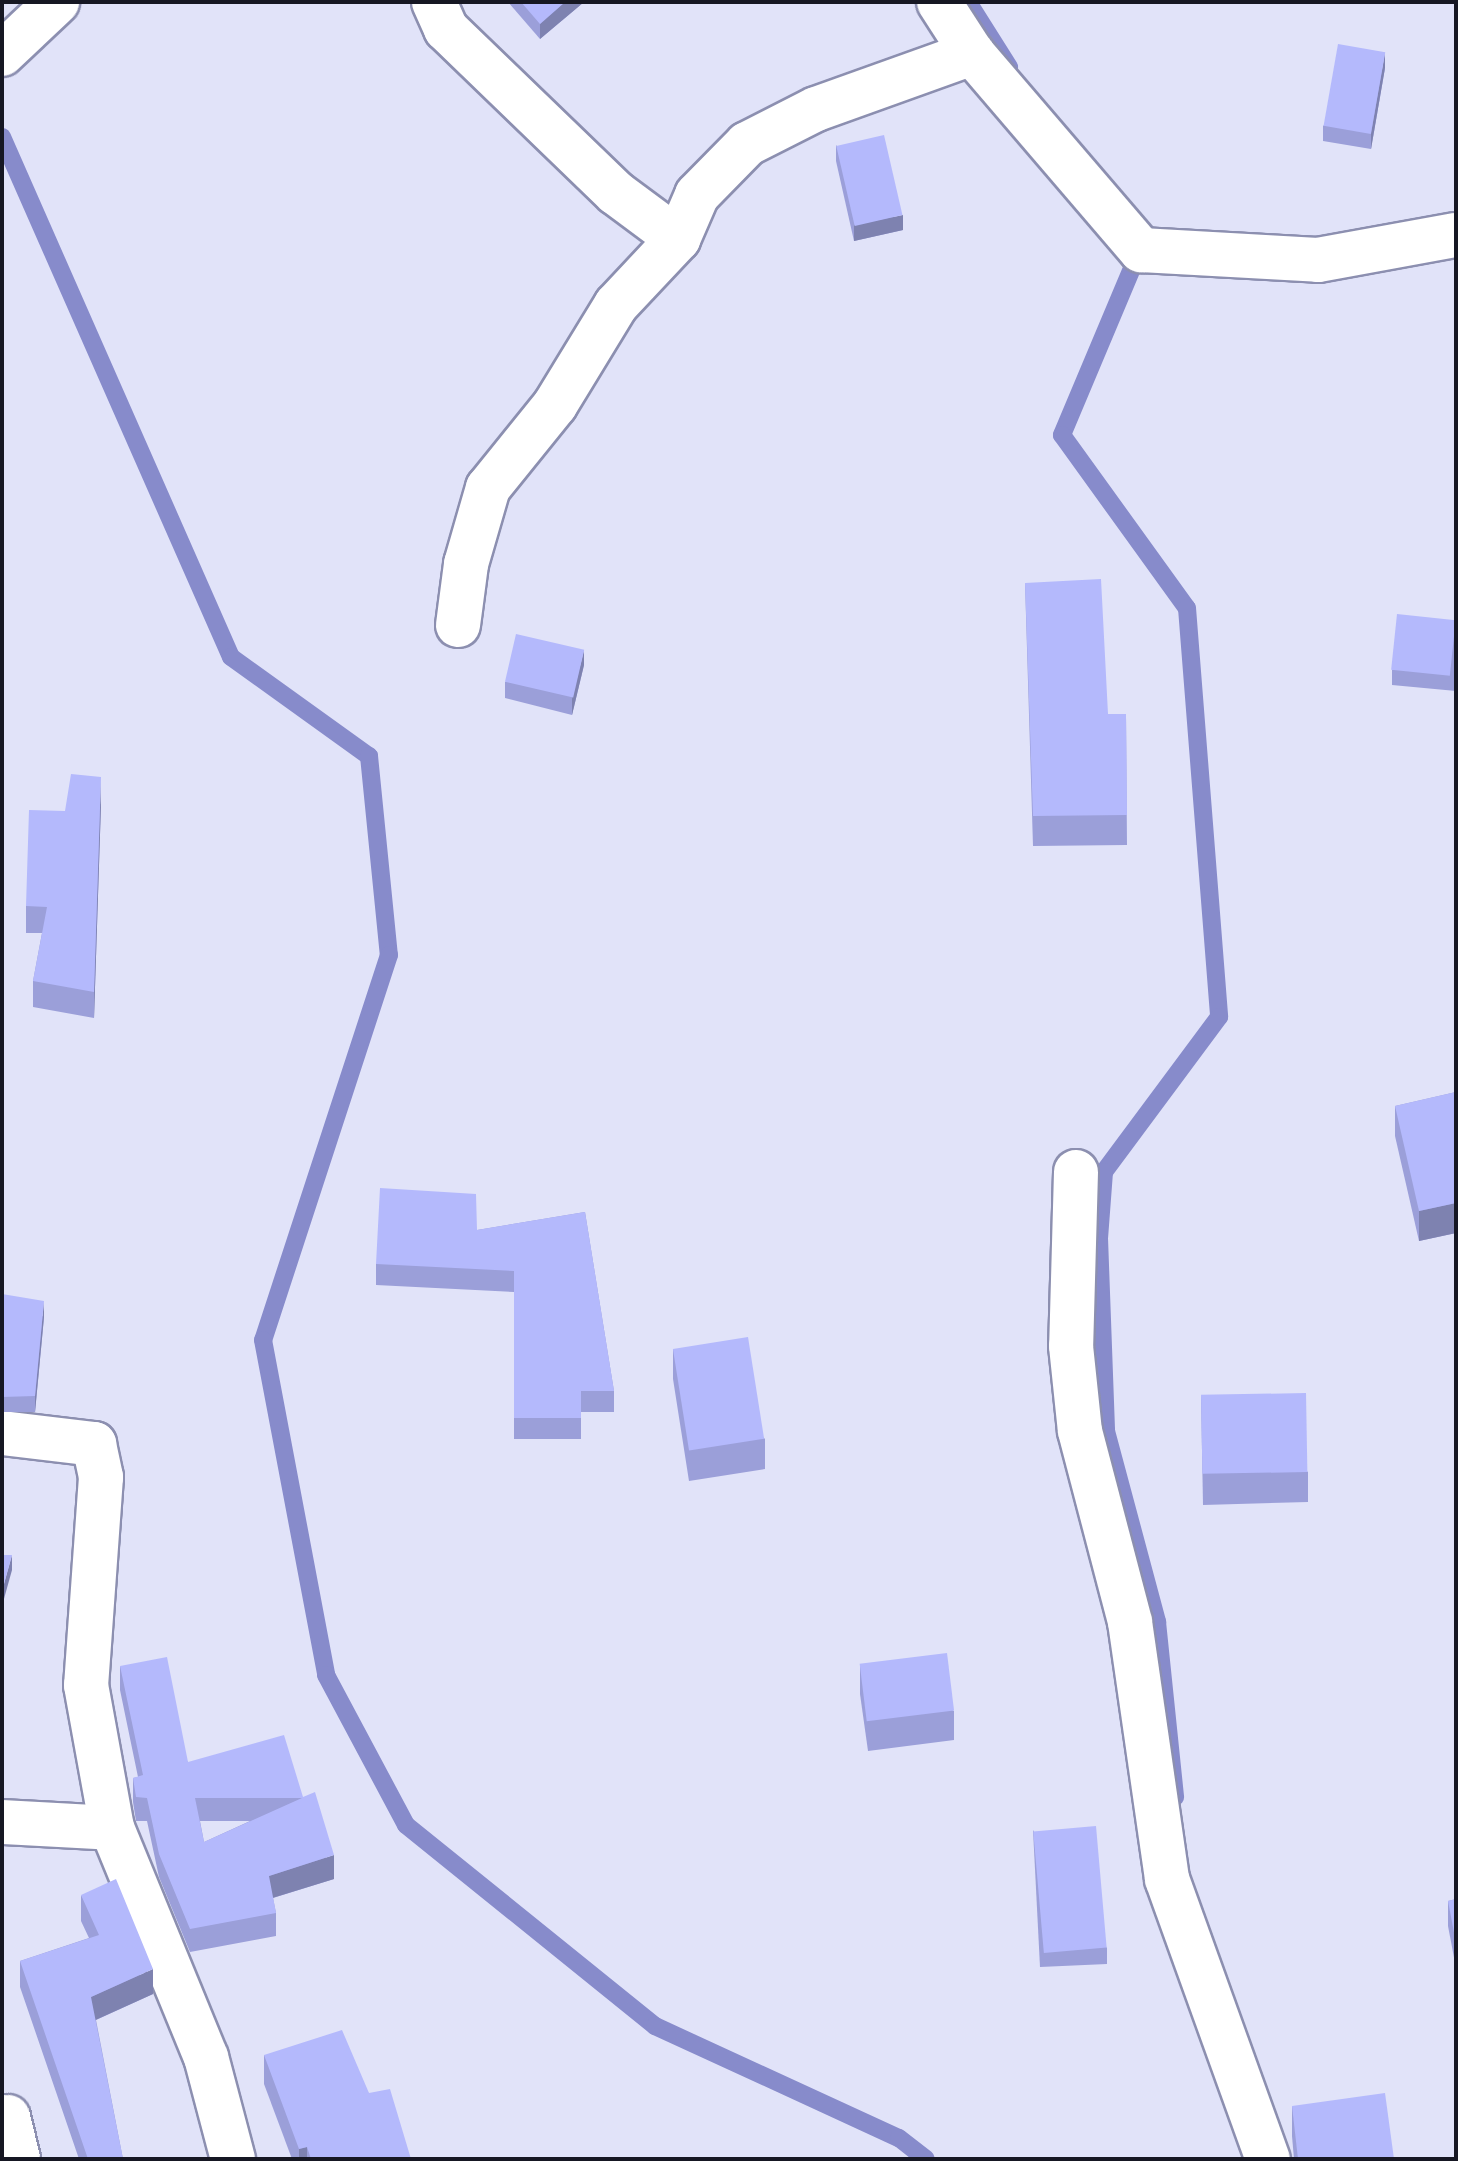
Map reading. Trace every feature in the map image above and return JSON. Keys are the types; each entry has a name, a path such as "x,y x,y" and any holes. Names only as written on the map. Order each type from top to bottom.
{"street":[{"path":"2,54 57,2"},
{"path":"434,2 446,29 616,193 678,239"},
{"path":"939,2 972,53 1141,250 1318,260 1456,235"},
{"path":"458,625 466,564 488,488 555,405 616,305 678,239 697,195 747,144 816,109 972,53"},
{"path":"1076,1172 1071,1346 1080,1431 1130,1622 1167,1879 1268,2159"},
{"path":"2,1433 94,1444 101,1477 86,1685 112,1828 206,2057 233,2159"},
{"path":"2,1822 112,1828"},
{"path":"8,2117 18,2159"}],"building":[{"path":"521,2 565,2 540,24"},
{"path":"1338,44 1385,52 1371,134 1324,126"},
{"path":"884,135 902,215 855,226 836,146"},
{"path":"1101,579 1108,714 1126,714 1127,815 1033,816 1025,583"},
{"path":"1397,614 1456,620 1450,676 1391,670"},
{"path":"516,634 584,650 573,697 505,682"},
{"path":"71,774 101,777 94,992 33,981 47,907 26,906 29,810 65,811"},
{"path":"1456,1092 1456,1203 1419,1211 1395,1106"},
{"path":"380,1188 476,1194 477,1230 585,1212 614,1391 581,1391 581,1418 514,1418 514,1271 376,1264"},
{"path":"2,1294 44,1301 35,1396 2,1397"},
{"path":"748,1337 764,1439 689,1451 673,1349"},
{"path":"1306,1393 1307,1472 1202,1474 1201,1395"},
{"path":"2,1555 12,1555 2,1591"},
{"path":"947,1653 954,1711 867,1721 860,1664"},
{"path":"167,1657 188,1762 284,1735 303,1797 315,1792 334,1855 269,1876 276,1913 190,1929 159,1854 147,1798 136,1797 133,1778 143,1775 120,1666","holes":["195,1798 302,1798 204,1842"]},
{"path":"1096,1826 1107,1948 1044,1953 1033,1831"},
{"path":"116,1879 153,1969 91,1997 123,2159 88,2159 20,1961 99,1935 81,1895"},
{"path":"1456,1899 1456,1943 1448,1901"},
{"path":"342,2030 369,2093 390,2089 411,2159 311,2159 307,2147 299,2149 264,2055"},
{"path":"1385,2093 1394,2159 1298,2159 1292,2106"}],"waterway":[{"path":"968,2 1009,67"},
{"path":"2,137 231,657 369,756 389,955 263,1340 326,1675 406,1825 655,2026 899,2138 926,2159"},
{"path":"1141,247 1062,435 1187,608 1219,1017 1104,1172 1099,1238 1106,1431 1157,1622 1175,1797"}]}
